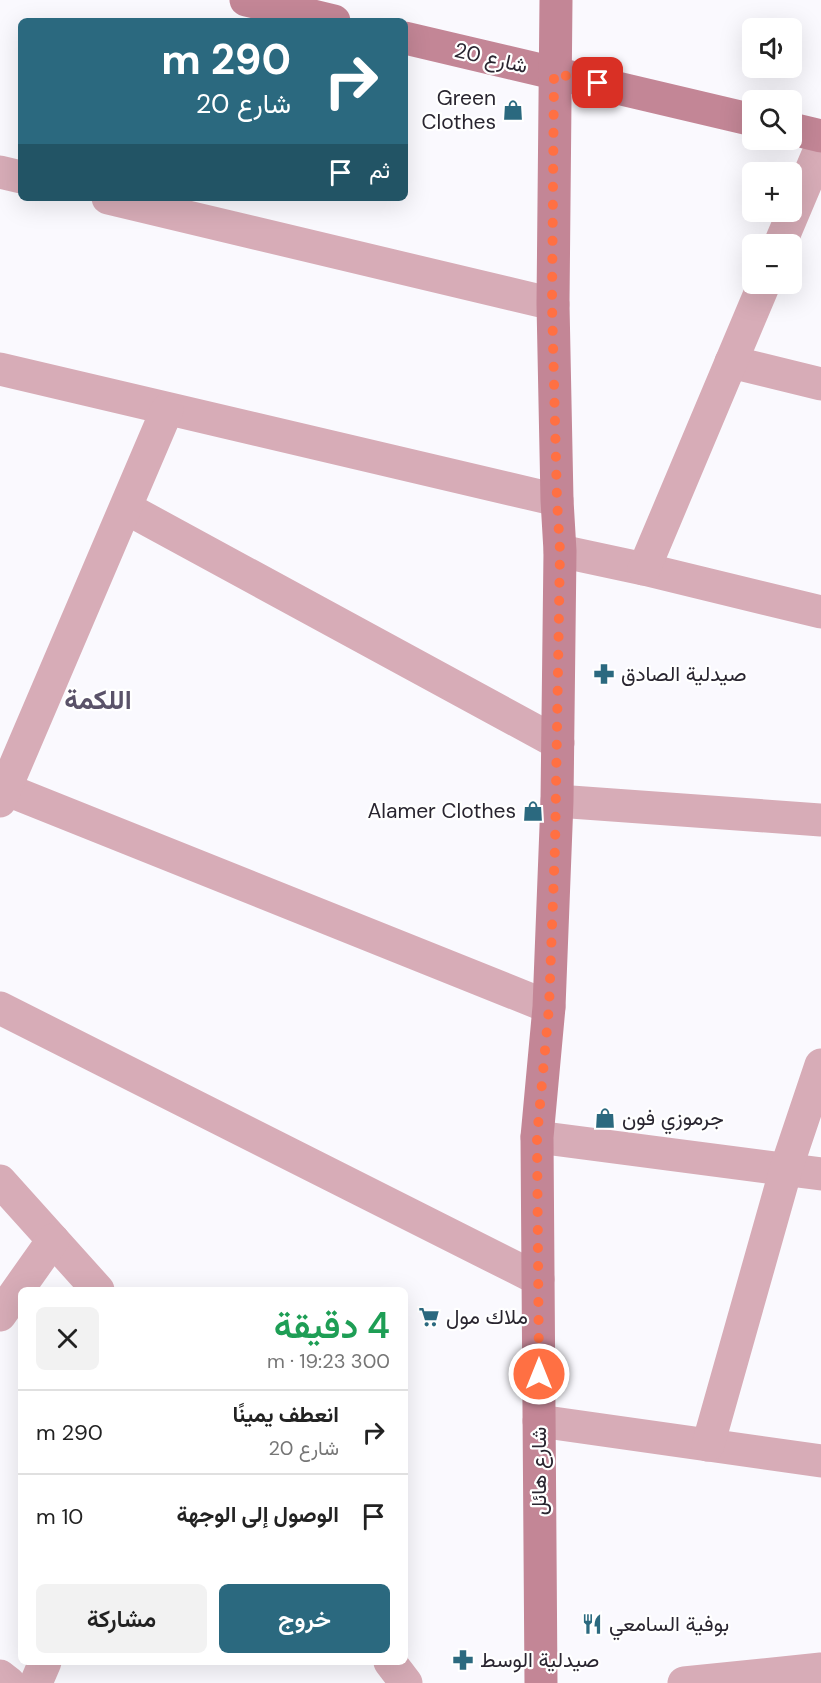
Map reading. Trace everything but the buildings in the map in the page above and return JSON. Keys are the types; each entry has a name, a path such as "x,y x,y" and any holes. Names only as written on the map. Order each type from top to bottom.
{"street":[{"path":"246,0 322,13"},
{"name":"شارع هائل","path":"541,1683 537,1137 549,1007 557,801 560,551 552,304 556,0"},
{"name":"شارع 20","path":"408,39 742,117"},
{"path":"802,131 821,136"},
{"path":"784,234 821,147"},
{"path":"0,172 18,176"},
{"path":"121,201 552,304"},
{"path":"644,569 760,294"},
{"path":"730,363 821,384"},
{"path":"0,369 557,500"},
{"path":"167,410 2,792 549,1007"},
{"path":"126,508 558,742"},
{"path":"560,551 821,612"},
{"path":"557,801 821,819"},
{"path":"0,1008 538,1279"},
{"path":"708,1445 786,1169 821,1065"},
{"path":"537,1137 821,1174"},
{"path":"0,1181 95,1287"},
{"path":"20,1287 53,1240"},
{"path":"0,1315 18,1290"},
{"path":"539,1421 821,1461"},
{"path":"36,1683 44,1665"},
{"path":"392,1665 406,1683"},
{"path":"684,1683 821,1669"},
{"path":"0,1676 9,1683"}],"place":[{"name":"Green Clothes","path":"513,110"},
{"name":"صيدلية الصادق","path":"604,674"},
{"name":"Alamer Clothes","path":"533,811"},
{"name":"جرموزي فون","path":"605,1118"},
{"name":"ملاك مول","path":"429,1317"},
{"name":"بوفية السامعي","path":"592,1624"},
{"name":"صيدلية الوسط","path":"463,1660"}],"district":[{"name":"اللكمة","path":"98,700"}],"route":[{"path":"539,1374 537,1137 549,1007 557,801 560,551 552,304 554,73 598,83"}]}
